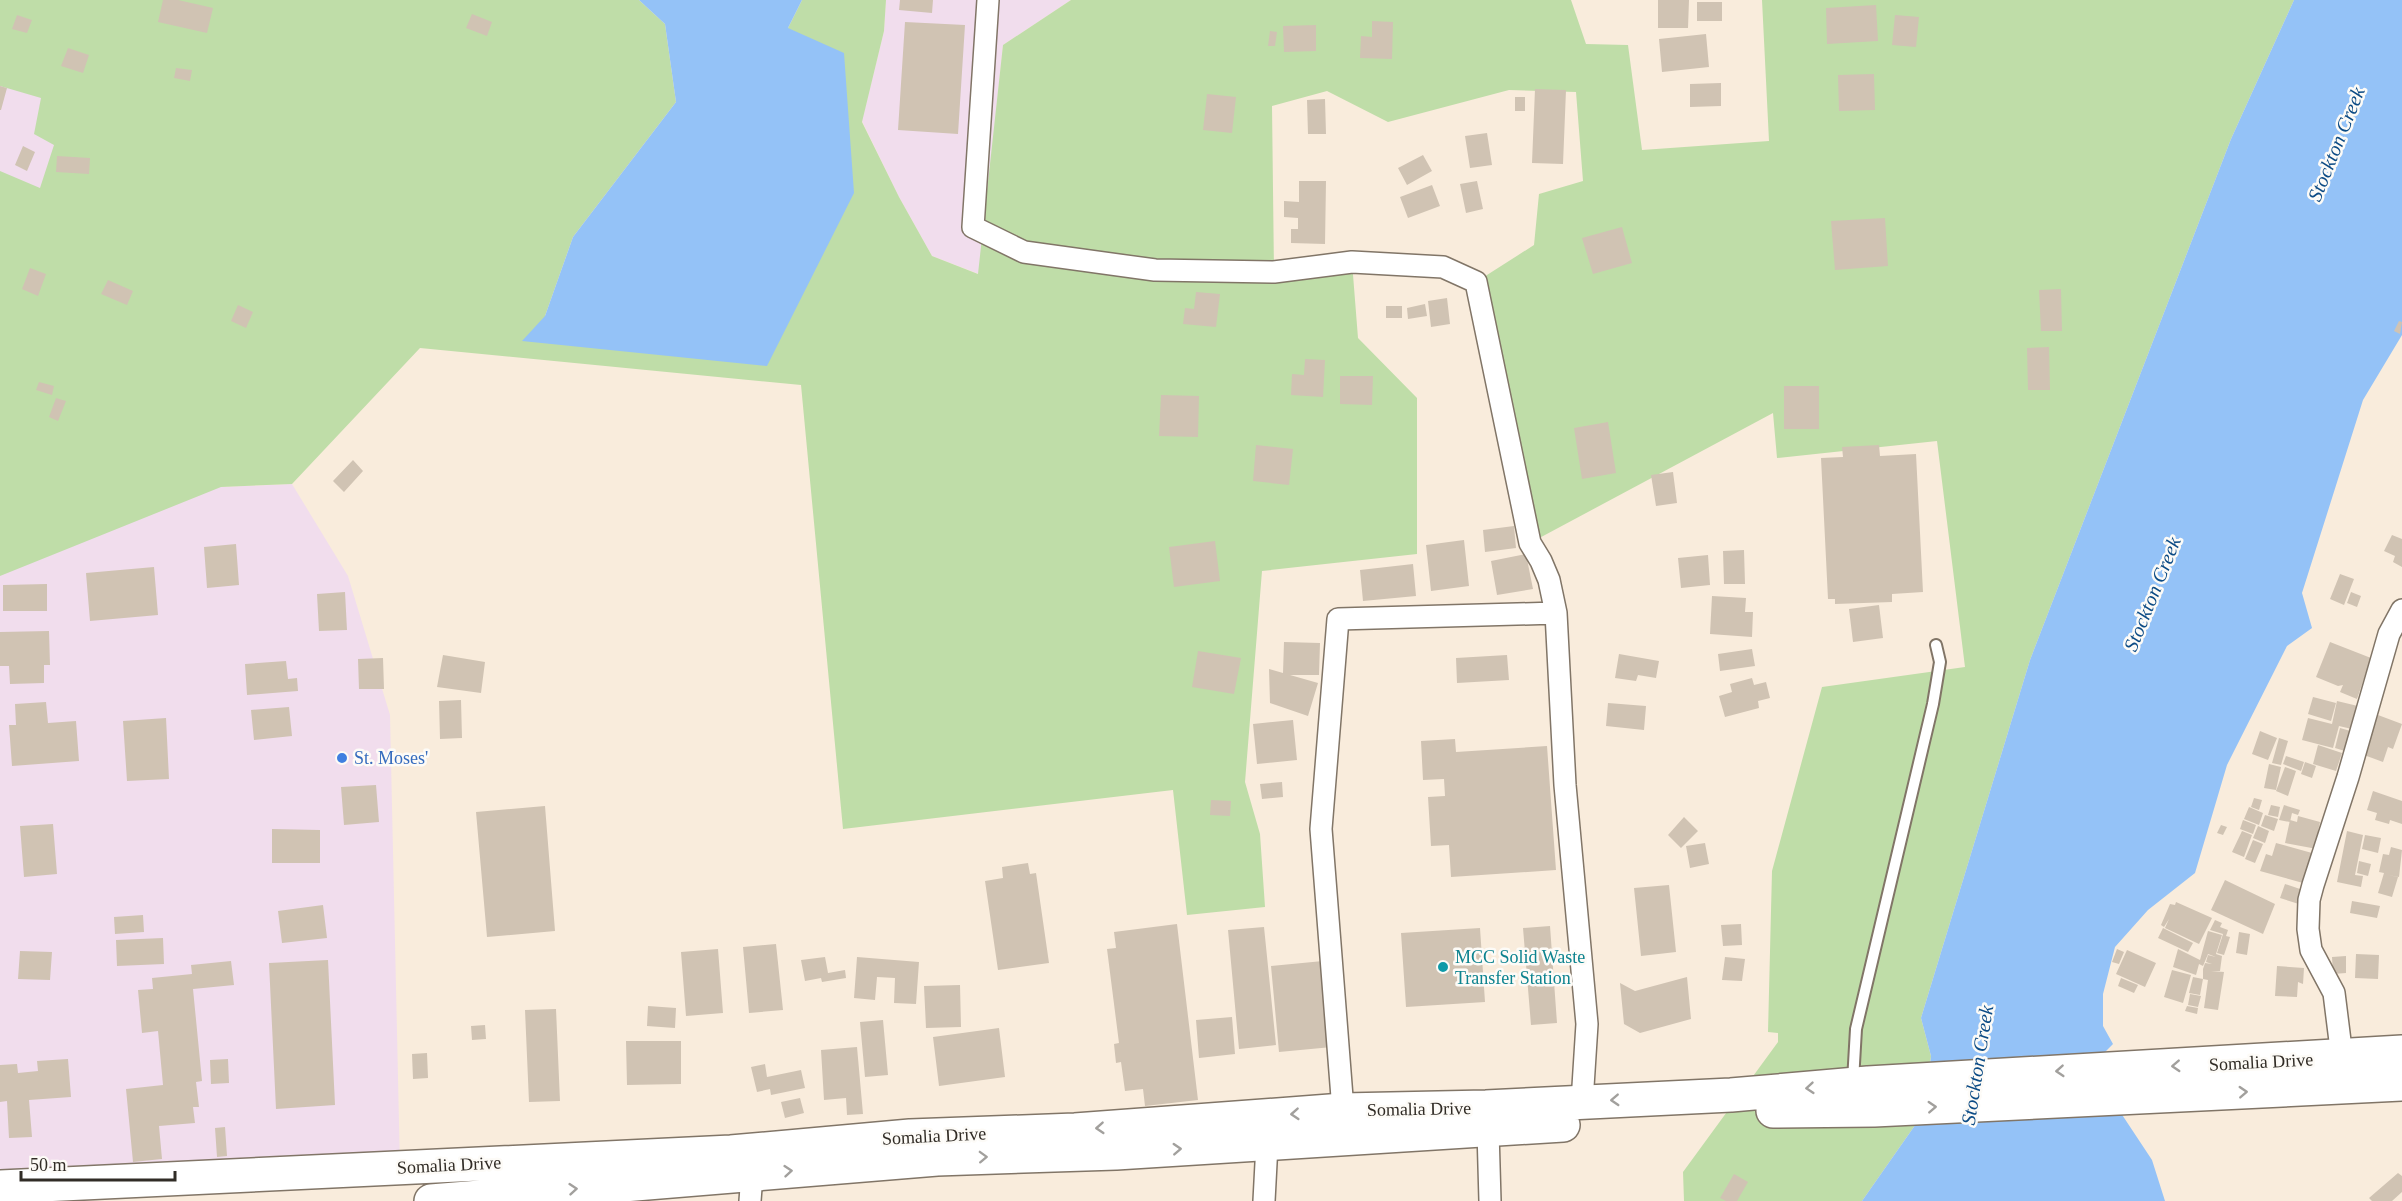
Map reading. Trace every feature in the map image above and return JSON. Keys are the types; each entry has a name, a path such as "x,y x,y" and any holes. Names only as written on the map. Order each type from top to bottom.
{"main road":[{"name":"Somalia Drive","path":"2120,1084 2402,1052"},
{"name":"Somalia Drive","path":"2120,1084 2402,1084"},
{"path":"1865,1093 2120,1084"},
{"name":"Somalia Drive","path":"0,1187 731,1152 910,1136 1075,1130 1343,1110 1731,1095 1865,1093"},
{"name":"Somalia Drive","path":"431,1201 751,1188 937,1159 1116,1153 1488,1131 1712,1114 1865,1093"}],"street":[{"path":"988,0 973,227 1024,252 1155,270 1274,272 1352,262 1443,267 1476,282 1530,543 1549,580 1556,613 1565,785 1587,1024 1582,1102"},
{"path":"2342,1057 2334,993 2311,950 2308,929 2309,900 2336,819 2389,634 2402,610"},
{"path":"1343,1110 1321,829 1338,619 1556,613"},
{"path":"1488,1131 1490,1201"},
{"path":"1264,1201 1267,1144"}],"lane":[{"path":"1865,1093 1856,1029 1933,704 1940,662 1936,645"}],"shaded area":[{"path":"0,0 65,0 55,144 222,487 292,484 348,576 390,715 400,1168 0,1187"},
{"path":"886,0 1071,0 1003,45 979,274 932,256 899,197 862,121 884,31"}],"green space":[{"path":"0,0 639,0 665,24 676,102 573,237 545,316 767,365 788,28 802,0 886,0 884,31 862,122 899,197 932,256 978,274 1003,45 1071,0 1571,0 1586,44 1628,45 1642,150 1769,141 1762,0 2294,0 2231,139 2030,660 1921,1018 1931,1056 1925,1111 1862,1201 1684,1201 1683,1172 1778,1042 1778,1033 1768,1032 1772,871 1822,687 1965,667 1937,441 1777,458 1773,413 1530,543 1476,282 1534,245 1539,194 1583,181 1576,92 1509,90 1388,122 1327,91 1272,106 1274,272 1352,262 1358,338 1417,398 1417,554 1262,571 1245,782 1260,834 1265,907 1187,915 1173,790 843,829 801,385 420,348 292,484 221,487 0,576 0,171 40,188 54,145 34,134 41,98 0,86"}],"water":[{"path":"639,0 802,0 788,28 844,53 854,193 767,366 522,341 545,316 573,237 676,102 665,24"},
{"name":"Stockton Creek","path":"2294,0 2402,0 2402,335 2363,400 2302,593 2312,628 2287,646 2227,765 2195,873 2148,910 2115,947 2103,994 2103,1026 2113,1044 2102,1055 2109,1095 2152,1160 2165,1201 1862,1201 1925,1111 1931,1056 1921,1018 2030,660 2231,139"}],"building":[{"path":"163,0 178,0 213,8 207,33 158,22"},
{"path":"900,0 933,0 932,13 899,10"},
{"path":"1658,0 1689,0 1688,28 1658,28"},
{"path":"1697,2 1722,2 1722,21 1697,21"},
{"path":"1876,5 1878,41 1827,44 1826,8"},
{"path":"472,14 492,22 487,36 466,28"},
{"path":"17,15 32,20 27,33 12,29"},
{"path":"1895,15 1919,17 1916,47 1892,45"},
{"path":"1372,21 1393,22 1392,59 1360,58 1361,36 1372,37"},
{"path":"905,22 965,25 958,134 898,130"},
{"path":"1316,25 1316,51 1284,52 1283,26"},
{"path":"1270,31 1277,32 1275,46 1268,46"},
{"path":"1706,34 1709,67 1662,72 1659,39"},
{"path":"68,48 89,55 83,73 61,66"},
{"path":"176,68 192,70 190,81 174,78"},
{"path":"1874,74 1875,110 1839,111 1838,75"},
{"path":"1721,83 1721,106 1690,107 1690,84"},
{"path":"0,86 7,88 1,110 0,110"},
{"path":"1535,89 1566,90 1563,164 1532,163"},
{"path":"1207,94 1236,97 1232,133 1203,130"},
{"path":"1515,97 1525,97 1525,111 1515,111"},
{"path":"1325,99 1326,134 1308,134 1307,100"},
{"path":"1487,133 1492,165 1470,168 1465,136"},
{"path":"23,146 35,152 27,171 15,165"},
{"path":"1423,155 1432,171 1407,185 1398,168"},
{"path":"57,156 90,158 89,174 56,172"},
{"path":"1299,181 1326,181 1325,244 1291,243 1291,229 1298,229 1298,218 1284,217 1284,201 1299,202"},
{"path":"1477,181 1483,209 1466,213 1460,184"},
{"path":"1432,185 1440,206 1408,218 1400,197"},
{"path":"1885,218 1888,266 1835,270 1831,221"},
{"path":"1622,227 1632,263 1593,274 1582,238"},
{"path":"30,268 46,274 38,296 22,289"},
{"path":"108,280 133,291 127,305 101,294"},
{"path":"2061,289 2062,331 2041,331 2039,290"},
{"path":"1196,292 1220,294 1216,327 1183,324 1185,308 1194,309"},
{"path":"1447,298 1450,324 1431,327 1428,301"},
{"path":"1425,304 1427,316 1408,319 1407,308"},
{"path":"238,305 253,312 246,328 231,321"},
{"path":"1386,306 1402,306 1402,318 1386,318"},
{"path":"2399,321 2402,322 2400,334 2394,331"},
{"path":"2049,347 2050,390 2028,390 2027,348"},
{"path":"1305,359 1325,360 1323,397 1291,395 1292,374 1304,375"},
{"path":"1340,376 1373,376 1372,405 1340,404"},
{"path":"39,382 54,386 52,395 36,390"},
{"path":"1784,386 1819,386 1819,429 1784,429"},
{"path":"1161,395 1199,396 1198,437 1159,436"},
{"path":"56,398 66,401 58,421 49,417"},
{"path":"1608,422 1616,473 1582,479 1574,428"},
{"path":"1256,445 1293,449 1289,485 1253,481"},
{"path":"1879,445 1880,456 1916,454 1923,592 1892,594 1892,602 1835,604 1835,599 1828,599 1821,458 1843,457 1842,447"},
{"path":"353,460 363,471 344,492 333,481"},
{"path":"1673,472 1677,503 1656,506 1651,475"},
{"path":"1514,526 1516,548 1485,552 1483,530"},
{"path":"2392,535 2402,539 2402,567 2393,562 2395,556 2384,551"},
{"path":"1464,540 1469,586 1431,591 1426,545"},
{"path":"1215,541 1220,581 1174,587 1169,547"},
{"path":"236,544 239,585 207,588 204,547"},
{"path":"1744,550 1745,584 1724,584 1723,551"},
{"path":"1526,554 1533,589 1497,595 1491,561"},
{"path":"1708,555 1710,585 1681,588 1678,558"},
{"path":"1413,564 1416,596 1363,601 1360,570"},
{"path":"154,567 158,615 90,621 86,573"},
{"path":"2340,574 2354,579 2344,605 2330,599"},
{"path":"47,584 47,611 3,611 3,585"},
{"path":"345,592 347,630 319,631 317,594"},
{"path":"2351,592 2361,596 2357,607 2347,603"},
{"path":"1712,596 1746,598 1745,612 1753,612 1752,637 1710,634"},
{"path":"1879,605 1883,638 1853,642 1849,609"},
{"path":"49,631 50,665 44,665 44,683 10,684 9,666 0,666 0,632"},
{"path":"1284,642 1320,643 1319,675 1290,675 1318,683 1308,716 1270,703 1269,669 1283,673"},
{"path":"2330,642 2371,658 2357,699 2340,692 2343,685 2338,686 2316,677"},
{"path":"1752,649 1755,666 1720,671 1718,654"},
{"path":"1198,651 1241,658 1234,694 1192,687"},
{"path":"1619,654 1659,661 1656,678 1638,675 1636,681 1615,678"},
{"path":"443,655 485,662 481,693 437,687"},
{"path":"1507,655 1509,680 1457,683 1456,658"},
{"path":"383,658 384,689 359,689 358,659"},
{"path":"286,661 288,679 297,678 298,691 247,695 245,664"},
{"path":"1752,678 1754,685 1766,682 1770,698 1758,701 1759,708 1725,717 1719,696 1732,692 1730,684"},
{"path":"2313,697 2336,703 2331,721 2308,714"},
{"path":"461,700 462,738 440,739 439,701"},
{"path":"2337,701 2362,707 2356,730 2339,726 2333,748 2302,740 2308,718 2332,724"},
{"path":"46,702 48,723 76,721 79,761 12,766 9,725 16,725 15,704"},
{"path":"1608,703 1646,706 1644,730 1606,726"},
{"path":"289,707 292,736 254,740 251,710"},
{"path":"2378,715 2402,724 2393,749 2388,747 2383,762 2364,755"},
{"path":"166,718 169,779 127,781 123,721"},
{"path":"1293,720 1297,760 1257,764 1253,724"},
{"path":"2340,728 2354,732 2348,752 2335,748"},
{"path":"2260,731 2277,738 2268,760 2252,754"},
{"path":"2279,738 2288,741 2281,765 2272,763"},
{"path":"1455,739 1456,752 1547,746 1556,870 1451,877 1449,845 1431,846 1428,797 1445,796 1444,779 1423,780 1421,741"},
{"path":"2318,745 2342,753 2336,771 2313,764"},
{"path":"2286,756 2304,762 2301,771 2283,764"},
{"path":"2305,762 2316,766 2312,778 2301,774"},
{"path":"2269,764 2281,767 2276,790 2264,788"},
{"path":"2285,767 2296,771 2288,796 2276,791"},
{"path":"1282,782 1283,797 1262,799 1260,784"},
{"path":"376,785 379,822 344,825 341,787"},
{"path":"2373,791 2402,801 2402,824 2390,820 2389,824 2375,820 2377,813 2367,810"},
{"path":"2254,798 2262,800 2259,810 2251,807"},
{"path":"1211,800 1231,801 1230,816 1210,815"},
{"path":"2271,805 2280,807 2278,817 2268,815"},
{"path":"2284,805 2300,810 2298,815 2292,813 2290,822 2279,820"},
{"path":"545,806 555,931 487,937 476,812"},
{"path":"2249,807 2263,813 2259,825 2244,819"},
{"path":"2265,815 2278,819 2274,831 2261,826"},
{"path":"2298,816 2320,822 2318,831 2322,833 2317,849 2285,843 2290,820 2297,822"},
{"path":"1684,817 1698,831 1681,848 1668,835"},
{"path":"2243,820 2256,825 2253,834 2240,829"},
{"path":"53,824 57,874 24,877 20,826"},
{"path":"2221,825 2227,827 2223,835 2217,833"},
{"path":"2258,826 2269,831 2265,843 2253,838"},
{"path":"272,829 320,830 320,863 272,863"},
{"path":"2242,831 2252,835 2244,857 2232,852"},
{"path":"2347,831 2363,835 2355,875 2363,876 2361,887 2337,882"},
{"path":"2365,835 2381,838 2378,853 2362,849"},
{"path":"2253,840 2263,844 2255,863 2245,859"},
{"path":"1705,843 1709,864 1690,868 1686,846"},
{"path":"2276,843 2312,853 2303,883 2260,871 2266,854 2272,856"},
{"path":"2391,847 2402,850 2399,877 2388,875 2398,877 2392,897 2378,893 2384,873 2379,872 2383,854 2389,855"},
{"path":"2359,861 2371,864 2368,876 2357,873"},
{"path":"1028,863 1030,874 1036,873 1049,963 998,970 985,881 1003,878 1002,867"},
{"path":"2225,880 2275,904 2263,934 2211,910"},
{"path":"2285,884 2306,891 2302,905 2280,898"},
{"path":"1669,885 1676,952 1641,956 1634,888"},
{"path":"2352,901 2380,906 2377,918 2350,913"},
{"path":"2176,902 2212,918 2199,944 2165,928 2169,919 2164,927 2161,925 2170,904 2175,905"},
{"path":"323,905 327,938 282,943 278,911"},
{"path":"143,915 144,932 115,934 114,917"},
{"path":"2215,920 2222,923 2220,927 2228,930 2226,936 2230,937 2224,955 2217,953 2223,934 2210,930"},
{"path":"1177,924 1198,1100 1145,1106 1143,1089 1125,1091 1121,1062 1116,1063 1114,1044 1119,1043 1107,949 1116,948 1114,932"},
{"path":"1741,924 1742,945 1723,946 1721,925"},
{"path":"1550,926 1557,1023 1531,1025 1523,928"},
{"path":"1264,927 1276,1045 1239,1049 1228,930"},
{"name":"MCC Solid Waste Transfer Station","path":"1480,928 1485,1002 1406,1007 1401,933"},
{"path":"2163,928 2193,943 2188,952 2158,938"},
{"path":"2208,931 2222,935 2216,954 2222,956 2220,971 2211,971 2224,972 2218,1010 2204,1008 2208,980 2203,979 2203,969 2205,963 2212,964 2206,962 2208,955 2216,957 2208,954 2203,966 2199,964 2196,975 2173,967 2178,949 2200,960"},
{"path":"2239,932 2250,934 2247,955 2236,953"},
{"path":"163,938 164,964 117,966 116,940"},
{"path":"776,944 783,1010 749,1013 743,947"},
{"path":"718,949 723,1013 686,1016 681,952"},
{"path":"2117,949 2124,952 2119,964 2112,962"},
{"path":"2127,950 2156,963 2145,987 2116,974"},
{"path":"20,951 52,952 50,980 18,979"},
{"path":"2356,954 2379,955 2378,979 2355,978"},
{"path":"2346,956 2346,973 2333,974 2332,957"},
{"path":"825,957 828,973 845,970 846,978 822,982 821,978 805,981 801,960"},
{"path":"857,957 919,962 916,1004 894,1003 895,978 877,977 875,1000 854,998"},
{"path":"1725,957 1745,959 1742,981 1722,980"},
{"path":"328,960 335,1105 276,1109 269,963"},
{"path":"231,961 234,985 193,989 202,1081 196,1082 199,1107 193,1107 195,1123 159,1126 162,1159 133,1162 126,1089 163,1085 158,1031 142,1033 138,990 153,989 152,978 192,974 191,965"},
{"path":"1323,961 1332,1047 1279,1052 1271,966"},
{"path":"2277,966 2304,968 2303,984 2298,982 2297,997 2275,996"},
{"path":"2172,970 2191,975 2183,1003 2164,997"},
{"path":"1687,977 1691,1019 1640,1033 1624,1024 1620,983 1635,991"},
{"path":"2193,977 2203,979 2200,995 2189,993"},
{"path":"2121,978 2138,985 2134,993 2118,986"},
{"path":"960,985 961,1027 926,1028 924,986"},
{"path":"2190,994 2201,996 2198,1007 2188,1005"},
{"path":"648,1006 676,1008 675,1028 647,1026"},
{"path":"2187,1006 2198,1008 2197,1014 2185,1011"},
{"path":"556,1009 560,1101 529,1102 525,1010"},
{"path":"1232,1017 1235,1054 1199,1058 1196,1020"},
{"path":"883,1020 888,1075 865,1077 860,1022"},
{"path":"485,1025 486,1039 472,1040 471,1026"},
{"path":"999,1028 1005,1077 939,1086 933,1037"},
{"path":"626,1041 681,1041 681,1084 627,1085"},
{"path":"857,1047 863,1114 847,1115 846,1098 824,1100 821,1050"},
{"path":"427,1053 428,1078 413,1079 412,1054"},
{"path":"68,1059 71,1097 29,1100 32,1137 9,1138 7,1101 0,1102 0,1065 17,1064 18,1073 38,1071 37,1061"},
{"path":"228,1059 229,1083 211,1084 210,1060"},
{"path":"765,1064 767,1077 801,1070 805,1088 771,1095 770,1089 757,1092 751,1067"},
{"path":"800,1098 804,1113 785,1118 781,1102"},
{"path":"225,1127 227,1156 217,1157 215,1128"},
{"path":"2398,1173 2402,1176 2402,1192 2392,1201 2372,1201 2369,1198"},
{"path":"1734,1174 1748,1182 1737,1201 1726,1201 1720,1198"}],"place":[{"name":"St. Moses'","path":"342,758"},
{"name":"MCC Solid Waste Transfer Station","path":"1443,967"}]}
